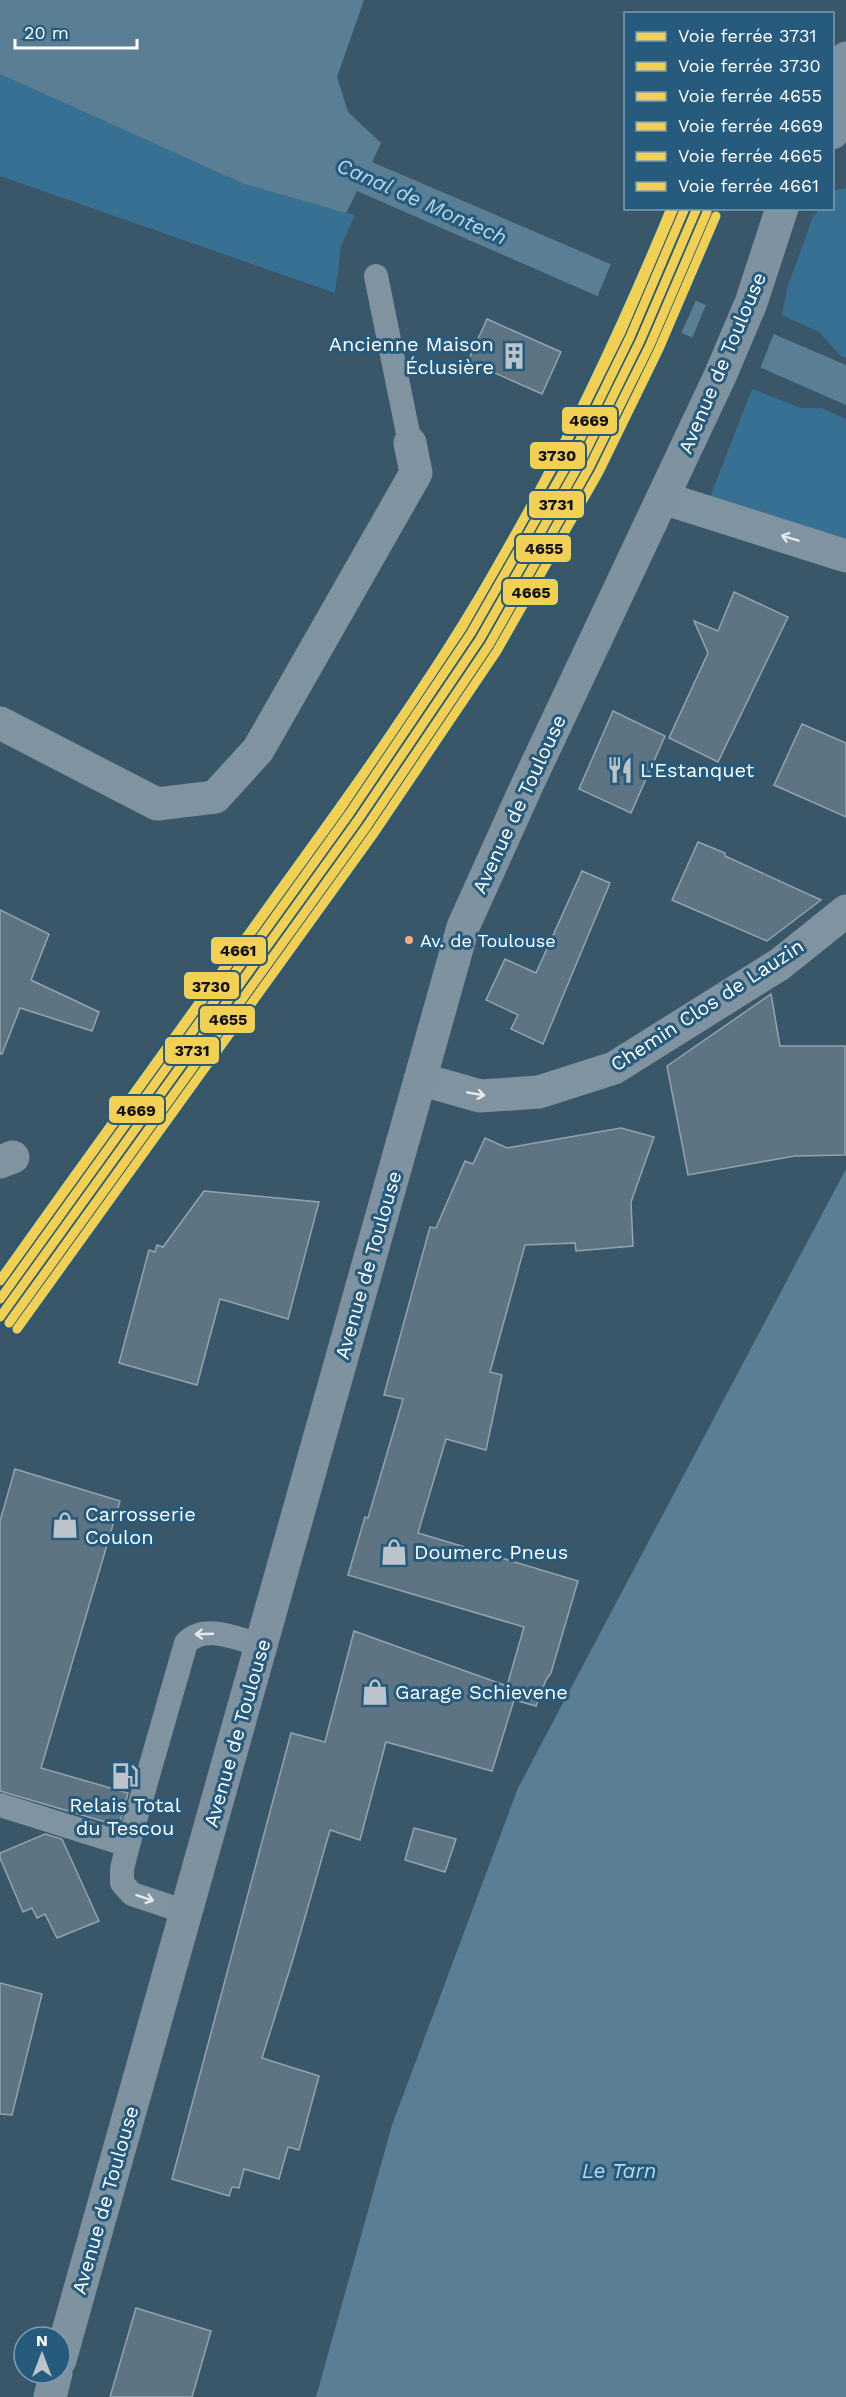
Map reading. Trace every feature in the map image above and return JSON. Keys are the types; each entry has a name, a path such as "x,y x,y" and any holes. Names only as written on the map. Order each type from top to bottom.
{"main road":[{"path":"834,85 846,58"},
{"path":"834,130 846,115"},
{"name":"Avenue de Toulouse","path":"70,2325 463,927 528,783 720,376 751,303 781,210"}],"street":[{"path":"0,723 157,804 215,797 258,750 416,474 410,442"},
{"path":"663,498 846,555"},
{"name":"Chemin Clos de Lauzin","path":"420,1078 480,1096 540,1092 614,1068 780,964 846,911"}],"lane":[{"path":"376,276 410,442"},
{"path":"186,1911 132,1894 122,1883 122,1869 128,1845 186,1643 193,1635 207,1632 261,1645"},
{"path":"0,1805 128,1845"}],"shaded area":[{"path":"0,74 244,184 355,215 341,246 335,293 0,176"},
{"path":"846,188 846,358 841,356 819,332 782,315 787,289 812,219 818,210 834,210 834,191"},
{"path":"752,389 801,408 821,408 846,419 846,546 710,497"}],"water":[{"name":"Canal de Montech","path":"0,0 364,0 337,77 348,112 381,143 372,162 846,365 846,405 357,191 346,213 244,184 0,74"},
{"name":"Le Tarn","path":"846,1169 846,2397 316,2397 392,2125 518,1788"}],"pier":[{"path":"612,261 697,298 680,336 596,300"},
{"path":"707,302 775,331 759,371 691,341"}],"building":[{"name":"Ancienne Maison Éclusière","path":"487,319 561,352 542,394 468,361"},
{"path":"734,592 788,617 718,762 669,738 708,653 694,621 718,631"},
{"path":"613,711 665,736 631,813 579,789"},
{"path":"802,724 846,743 846,817 774,785"},
{"path":"698,842 821,900 767,941 672,900"},
{"path":"582,871 610,883 543,1044 511,1029 518,1015 486,1000 505,959 536,973"},
{"path":"0,910 49,934 31,980 99,1012 92,1031 20,1008 2,1054 0,1054"},
{"path":"771,994 780,1046 845,1046 845,1155 795,1156 688,1175 667,1066"},
{"path":"621,1128 654,1137 631,1202 633,1246 576,1251 575,1243 525,1245 490,1372 502,1375 486,1450 446,1439 418,1533 578,1581 551,1673 536,1706 514,1700 492,1771 386,1742 360,1840 330,1830 262,2058 319,2076 299,2150 288,2147 279,2179 244,2169 239,2188 232,2187 229,2196 172,2179 291,1733 325,1742 354,1631 507,1686 524,1627 348,1575 365,1517 368,1518 403,1399 384,1395 430,1227 436,1228 465,1161 473,1164 485,1138 507,1148"},
{"path":"204,1191 319,1202 288,1319 220,1299 197,1385 119,1363 149,1250 155,1252 157,1245 163,1247"},
{"path":"15,1469 120,1501 41,1768 128,1793 119,1826 0,1791 0,1521"},
{"path":"414,1828 456,1839 445,1872 405,1860"},
{"path":"45,1834 62,1839 99,1921 57,1938 45,1914 37,1918 32,1908 23,1912 0,1858 0,1853"},
{"path":"0,1983 42,1994 12,2115 0,2114"},
{"path":"136,2308 211,2331 192,2397 110,2397"}],"rail line":[{"name":"3730","path":"0,1280 360,779 467,617 542,486 565,440 610,348 670,210"},
{"name":"4661","path":"0,1281 341,808 462,628 561,453 621,332 673,210"},
{"name":"4669","path":"0,1299 349,814 471,633 571,458 630,337 684,210"},
{"name":"3731","path":"0,1317 358,820 480,639 580,463 640,341 696,210"},
{"name":"4655","path":"9,1323 367,826 489,645 589,468 650,345 707,212"},
{"name":"4665","path":"17,1329 375,832 497,651 599,472 659,349 716,216"}],"place":[{"name":"Ancienne Maison Éclusière","path":"514,356"},
{"name":"L'Estanquet","path":"620,770"},
{"name":"Av. de Toulouse","path":"409,940"},
{"name":"Carrosserie Coulon","path":"65,1525"},
{"name":"Doumerc Pneus","path":"394,1552"},
{"name":"Garage Schievene","path":"375,1692"},
{"name":"Relais Total du Tescou","path":"125,1776"}]}
